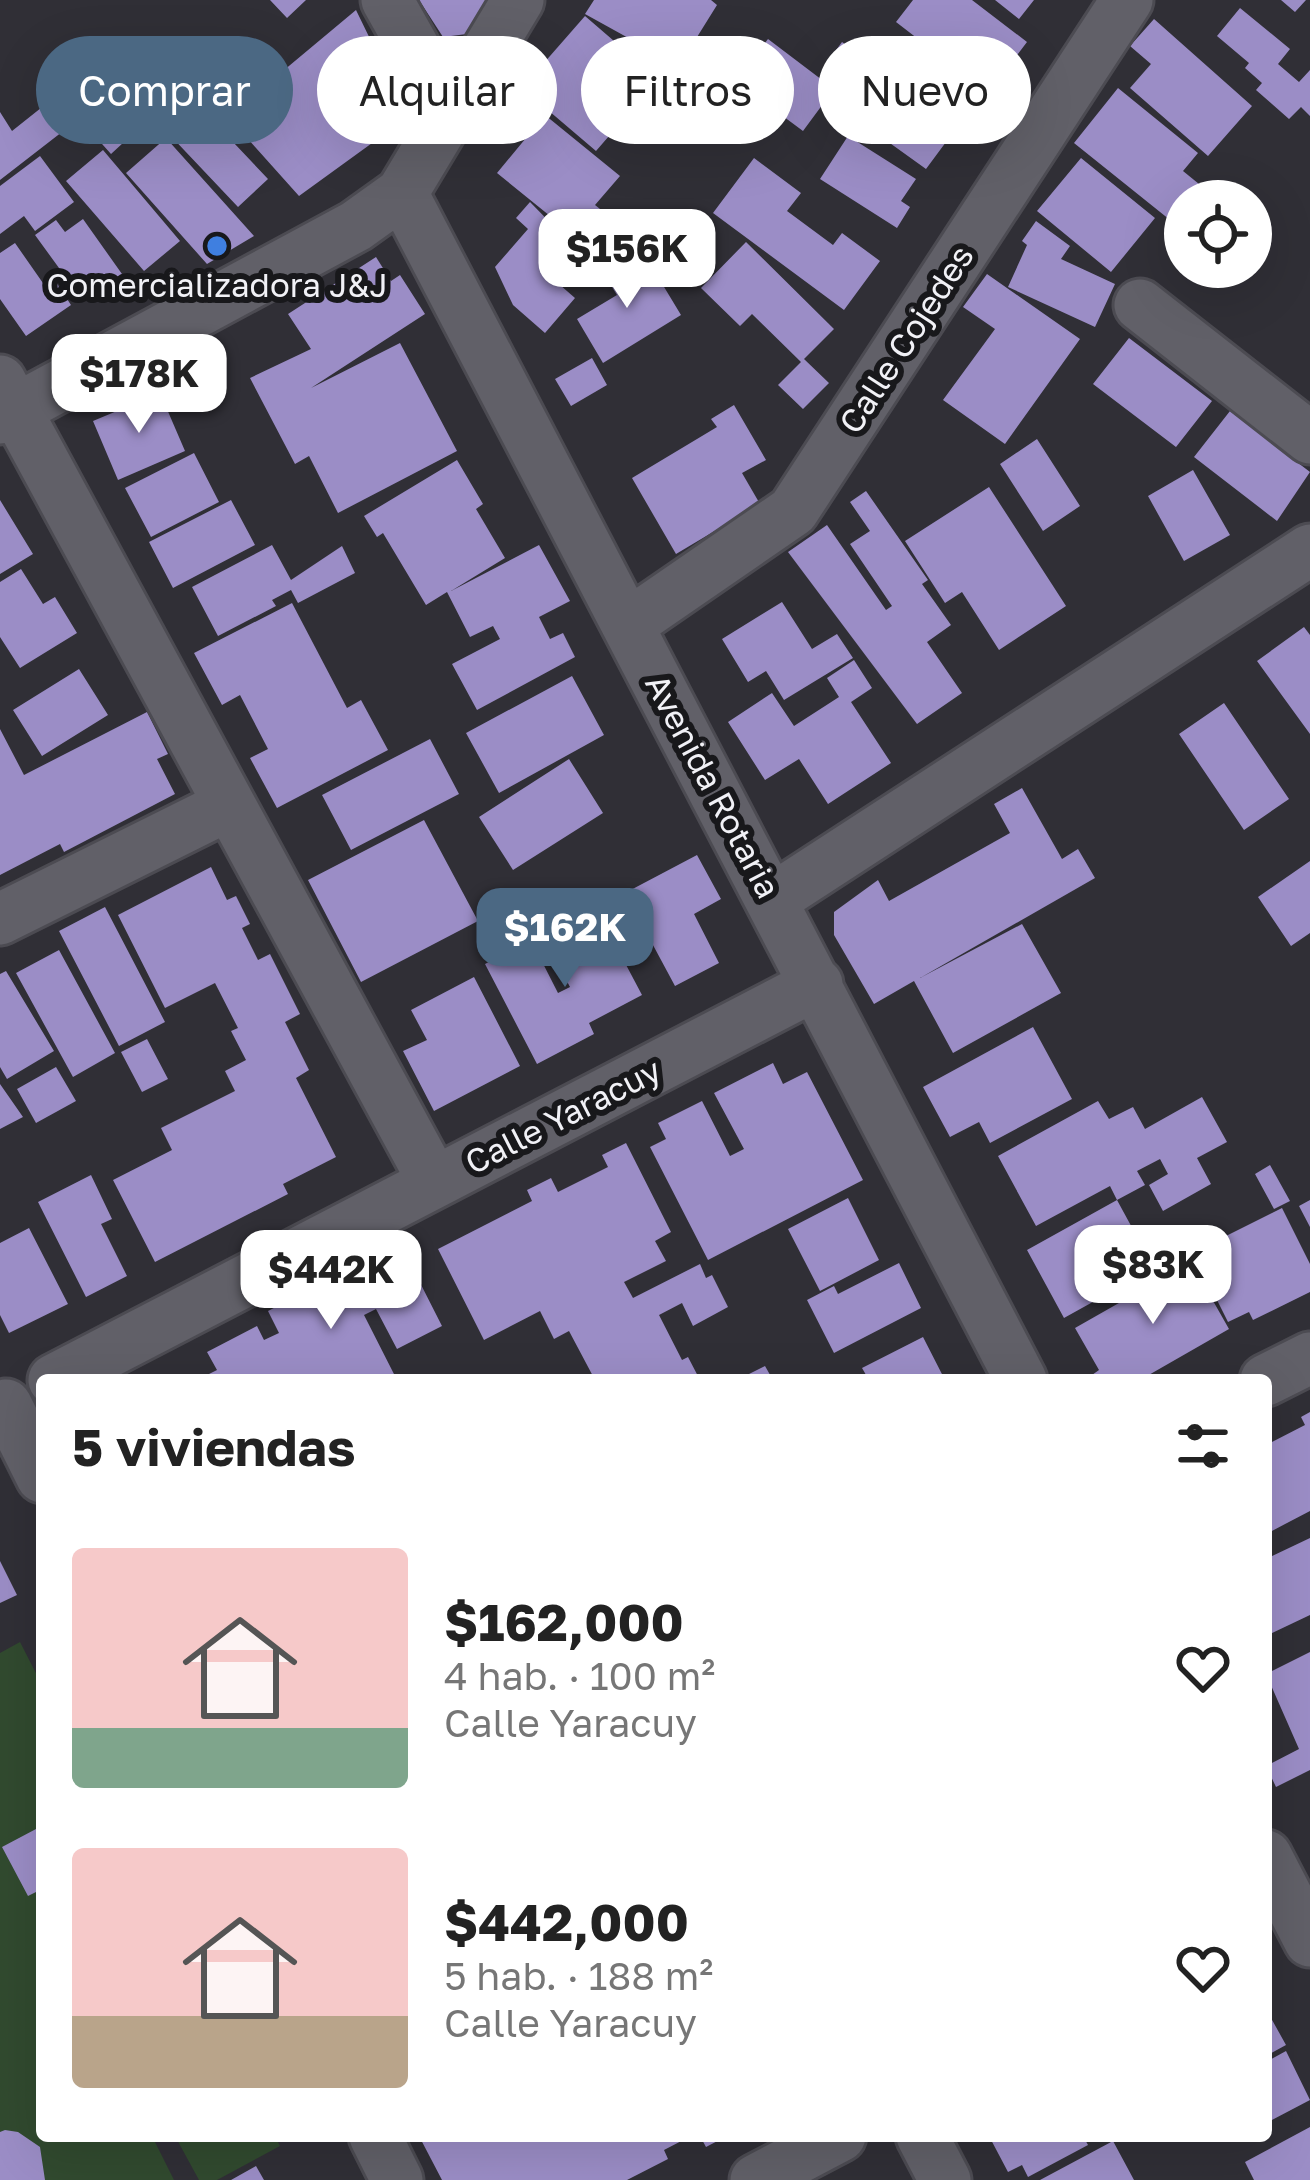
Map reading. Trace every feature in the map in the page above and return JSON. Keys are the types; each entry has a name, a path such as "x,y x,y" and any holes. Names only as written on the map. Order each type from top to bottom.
{"street":[{"path":"387,0 407,36"},
{"path":"496,36 518,0"},
{"name":"Calle Cojedes","path":"629,624 793,511 1127,0"},
{"path":"431,144 402,193 356,226 6,403 434,1183"},
{"name":"Avenida Rotaria","path":"402,193 1018,1374"},
{"path":"1140,305 1310,438"},
{"path":"772,899 1310,550"},
{"path":"0,919 229,805"},
{"name":"Calle Yaracuy","path":"67,1374 817,984"},
{"path":"1272,1377 1310,1358"},
{"path":"16,1400 36,1459"},
{"path":"378,2142 397,2180"},
{"path":"756,2180 829,2142"},
{"path":"925,2142 945,2180"}],"green space":[{"path":"20,1642 36,1673 36,2142 155,2142 174,2180 0,2180 0,1653"},
{"path":"178,2142 278,2142 280,2146 217,2180 199,2180"}],"building":[{"path":"270,0 306,0 287,18"},
{"path":"419,0 486,0 467,34 442,36"},
{"path":"594,0 711,0 717,5 698,36 625,36 585,14"},
{"path":"913,0 972,0 1019,36 914,36 896,22"},
{"path":"995,0 1034,0 1019,19"},
{"path":"1281,0 1306,0 1295,12"},
{"path":"1240,8 1290,49 1278,64 1299,82 1310,70 1310,116 1301,107 1289,119 1256,90 1262,83 1245,68 1249,63 1217,36"},
{"path":"356,10 369,36 325,36"},
{"path":"585,16 608,36 581,36 581,138 557,118 557,48"},
{"path":"1154,19 1252,106 1208,156 1130,88 1151,64 1130,46"},
{"path":"317,43 317,144 371,144 299,196 253,144 293,144 293,63"},
{"path":"794,59 818,77 818,111 803,131 794,124"},
{"path":"1118,88 1198,153 1183,171 1194,180 1164,180 1164,215 1074,143"},
{"path":"0,112 12,131 36,112 36,144 46,144 0,180"},
{"path":"557,125 620,176 595,205 625,229 597,263 571,242 576,237 497,173 521,144 557,144"},
{"path":"102,144 122,144 111,154"},
{"path":"159,144 171,144 254,236 207,264 126,173"},
{"path":"178,144 235,144 268,179 238,207"},
{"path":"843,144 861,144 916,179 901,201 910,207 897,228 820,179"},
{"path":"891,144 945,144 926,169"},
{"path":"103,150 180,241 144,271 66,181"},
{"path":"40,156 74,202 35,231 24,216 0,234 0,186"},
{"path":"754,158 801,193 787,211 833,245 842,233 880,261 844,310 713,213"},
{"path":"1081,158 1155,218 1111,272 1037,211"},
{"path":"530,202 577,250 552,278 575,298 545,333 513,305 495,267 528,229 516,218"},
{"path":"83,219 122,274 83,301 35,235 56,220 65,232"},
{"path":"1036,221 1070,246 1061,259 1115,284 1095,327 1008,287 1027,245 1022,241"},
{"path":"746,242 834,329 804,359 829,383 803,409 778,385 801,362 752,314 740,326 701,288"},
{"path":"15,243 45,286 54,279 71,305 26,336 0,299 0,253"},
{"path":"618,253 636,283 655,272 681,315 603,363 577,319 617,295 598,265"},
{"path":"376,257 391,281 400,275 425,314 311,388 400,343 457,451 338,513 309,456 295,464 250,378 311,349 288,314"},
{"path":"987,274 1080,339 1005,444 943,400 995,329 963,307"},
{"path":"1129,338 1212,401 1176,447 1093,384"},
{"path":"592,358 607,385 571,406 555,379"},
{"path":"160,393 185,451 118,480 93,421"},
{"path":"734,405 766,460 742,473 760,504 676,554 632,478 717,427 711,419"},
{"path":"1230,411 1310,472 1277,521 1194,457"},
{"path":"1037,439 1080,506 1043,531 1000,464"},
{"path":"194,453 219,502 151,537 125,488"},
{"path":"457,460 483,504 476,509 505,558 451,591 539,545 570,601 539,617 550,639 563,633 575,657 477,710 452,664 500,639 493,626 470,637 447,592 426,605 383,533 377,537 364,516"},
{"path":"1193,470 1230,535 1184,561 1148,496"},
{"path":"989,487 1066,606 999,650 962,592 945,603 905,541"},
{"path":"866,491 928,580 922,584 951,625 927,642 962,693 917,724 788,552 827,525 886,610 892,606 850,544 870,531 850,502"},
{"path":"0,500 33,554 0,574"},
{"path":"231,500 255,545 173,588 149,542"},
{"path":"272,545 291,580 342,546 355,573 298,603 291,590 272,600 276,606 218,636 192,587"},
{"path":"21,569 43,604 55,597 77,633 20,668 0,637 0,582"},
{"path":"782,602 812,649 837,634 853,658 784,700 766,671 748,682 722,639"},
{"path":"292,603 347,708 361,700 388,750 277,808 250,758 268,749 240,695 222,705 194,653"},
{"path":"1304,627 1310,635 1310,734 1257,661"},
{"path":"854,660 872,688 851,702 891,763 828,804 799,759 765,780 728,722 772,693 794,726 839,697 827,678"},
{"path":"79,669 108,715 42,756 13,710"},
{"path":"572,676 604,735 499,793 466,733"},
{"path":"1224,703 1289,799 1244,830 1179,734"},
{"path":"147,712 168,754 157,759 175,794 64,852 60,844 0,875 0,729 24,775"},
{"path":"430,739 459,794 351,850 322,795"},
{"path":"569,759 603,813 513,870 479,817"},
{"path":"1022,788 1062,859 1078,849 1095,878 920,978 1022,924 1061,993 953,1053 914,981 874,1004 834,935 834,912 878,880 889,901 1010,833 994,804"},
{"path":"424,820 478,921 361,982 308,880"},
{"path":"697,855 721,899 694,914 719,963 675,986 625,893"},
{"path":"1310,861 1310,933 1291,946 1258,897"},
{"path":"211,867 227,900 236,896 250,924 242,928 258,960 270,954 300,1014 285,1022 309,1070 296,1078 336,1157 283,1184 288,1194 155,1262 113,1180 172,1150 161,1128 235,1091 225,1071 246,1060 231,1031 238,1028 215,983 165,1008 118,915"},
{"path":"105,907 165,1022 119,1046 59,931"},
{"path":"610,914 632,957 624,961 642,995 589,1023 594,1034 537,1064 485,964 531,940 558,993 570,987 558,964 595,945 585,927"},
{"path":"59,950 115,1053 73,1077 16,973"},
{"path":"6,971 54,1051 7,1079 0,1067 0,974"},
{"path":"474,977 520,1066 434,1111 403,1051 427,1040 411,1010"},
{"path":"1033,1027 1072,1099 990,1143 979,1122 950,1137 923,1087"},
{"path":"147,1039 168,1079 142,1092 121,1052"},
{"path":"773,1063 783,1084 807,1072 863,1180 708,1260 650,1147 666,1139 658,1123 702,1101 730,1156 744,1149 714,1093"},
{"path":"56,1067 76,1101 36,1123 17,1089"},
{"path":"0,1084 23,1117 0,1129"},
{"path":"1202,1097 1227,1142 1197,1158 1211,1184 1163,1211 1149,1185 1168,1174 1160,1159 1137,1171 1145,1185 1117,1200 1110,1186 1036,1226 998,1156 1098,1101 1109,1119 1133,1107 1145,1129"},
{"path":"626,1143 671,1232 655,1241 666,1261 624,1282 633,1298 700,1264 706,1278 712,1275 728,1307 693,1326 682,1303 659,1315 682,1360 688,1357 697,1374 592,1374 569,1331 554,1339 540,1311 484,1340 438,1249 532,1201 527,1190 551,1178 558,1192 608,1167 602,1155"},
{"path":"1270,1165 1290,1201 1274,1209 1255,1174"},
{"path":"91,1175 112,1219 101,1224 127,1276 86,1297 38,1202"},
{"path":"848,1198 879,1260 820,1291 788,1229"},
{"path":"1117,1200 1154,1268 1064,1318 1027,1250"},
{"path":"1310,1200 1310,1227 1299,1206"},
{"path":"1282,1208 1310,1264 1310,1292 1253,1320 1249,1312 1228,1322 1197,1260 1218,1250 1214,1242"},
{"path":"29,1228 68,1304 9,1333 0,1315 0,1243"},
{"path":"1191,1262 1229,1329 1150,1374 1093,1374 1099,1370 1075,1328"},
{"path":"899,1263 921,1308 834,1353 807,1300 834,1286 838,1294"},
{"path":"359,1264 371,1286 411,1265 442,1326 397,1349 376,1309 364,1315 394,1374 209,1374 217,1370 207,1352 257,1326 264,1340 279,1333 268,1311"},
{"path":"923,1337 942,1374 866,1374 862,1368"},
{"path":"1310,1412 1310,1511 1272,1531 1272,1442 1305,1425 1301,1417"},
{"path":"1310,1538 1310,1615 1272,1633 1272,1556"},
{"path":"0,1561 17,1595 0,1603"},
{"path":"1310,1652 1310,1770 1276,1787 1272,1763 1299,1749 1272,1688 1272,1671"},
{"path":"36,1829 36,1892 28,1896 2,1847"},
{"path":"1272,2020 1286,2045 1272,2053"},
{"path":"1286,2051 1310,2100 1272,2120 1272,2059"},
{"path":"1310,2127 1310,2180 1254,2180 1245,2162"},
{"path":"0,2132 18,2132 40,2147 45,2180 0,2180"},
{"path":"422,2142 679,2142 664,2150 668,2159 627,2180 442,2180"},
{"path":"992,2142 1088,2145 1028,2177 1022,2165 1008,2172"},
{"path":"1114,2142 1134,2180 1040,2180"},
{"path":"256,2166 264,2180 231,2180"}],"place":[{"name":"Comercializadora J&J","path":"217,246"}]}
